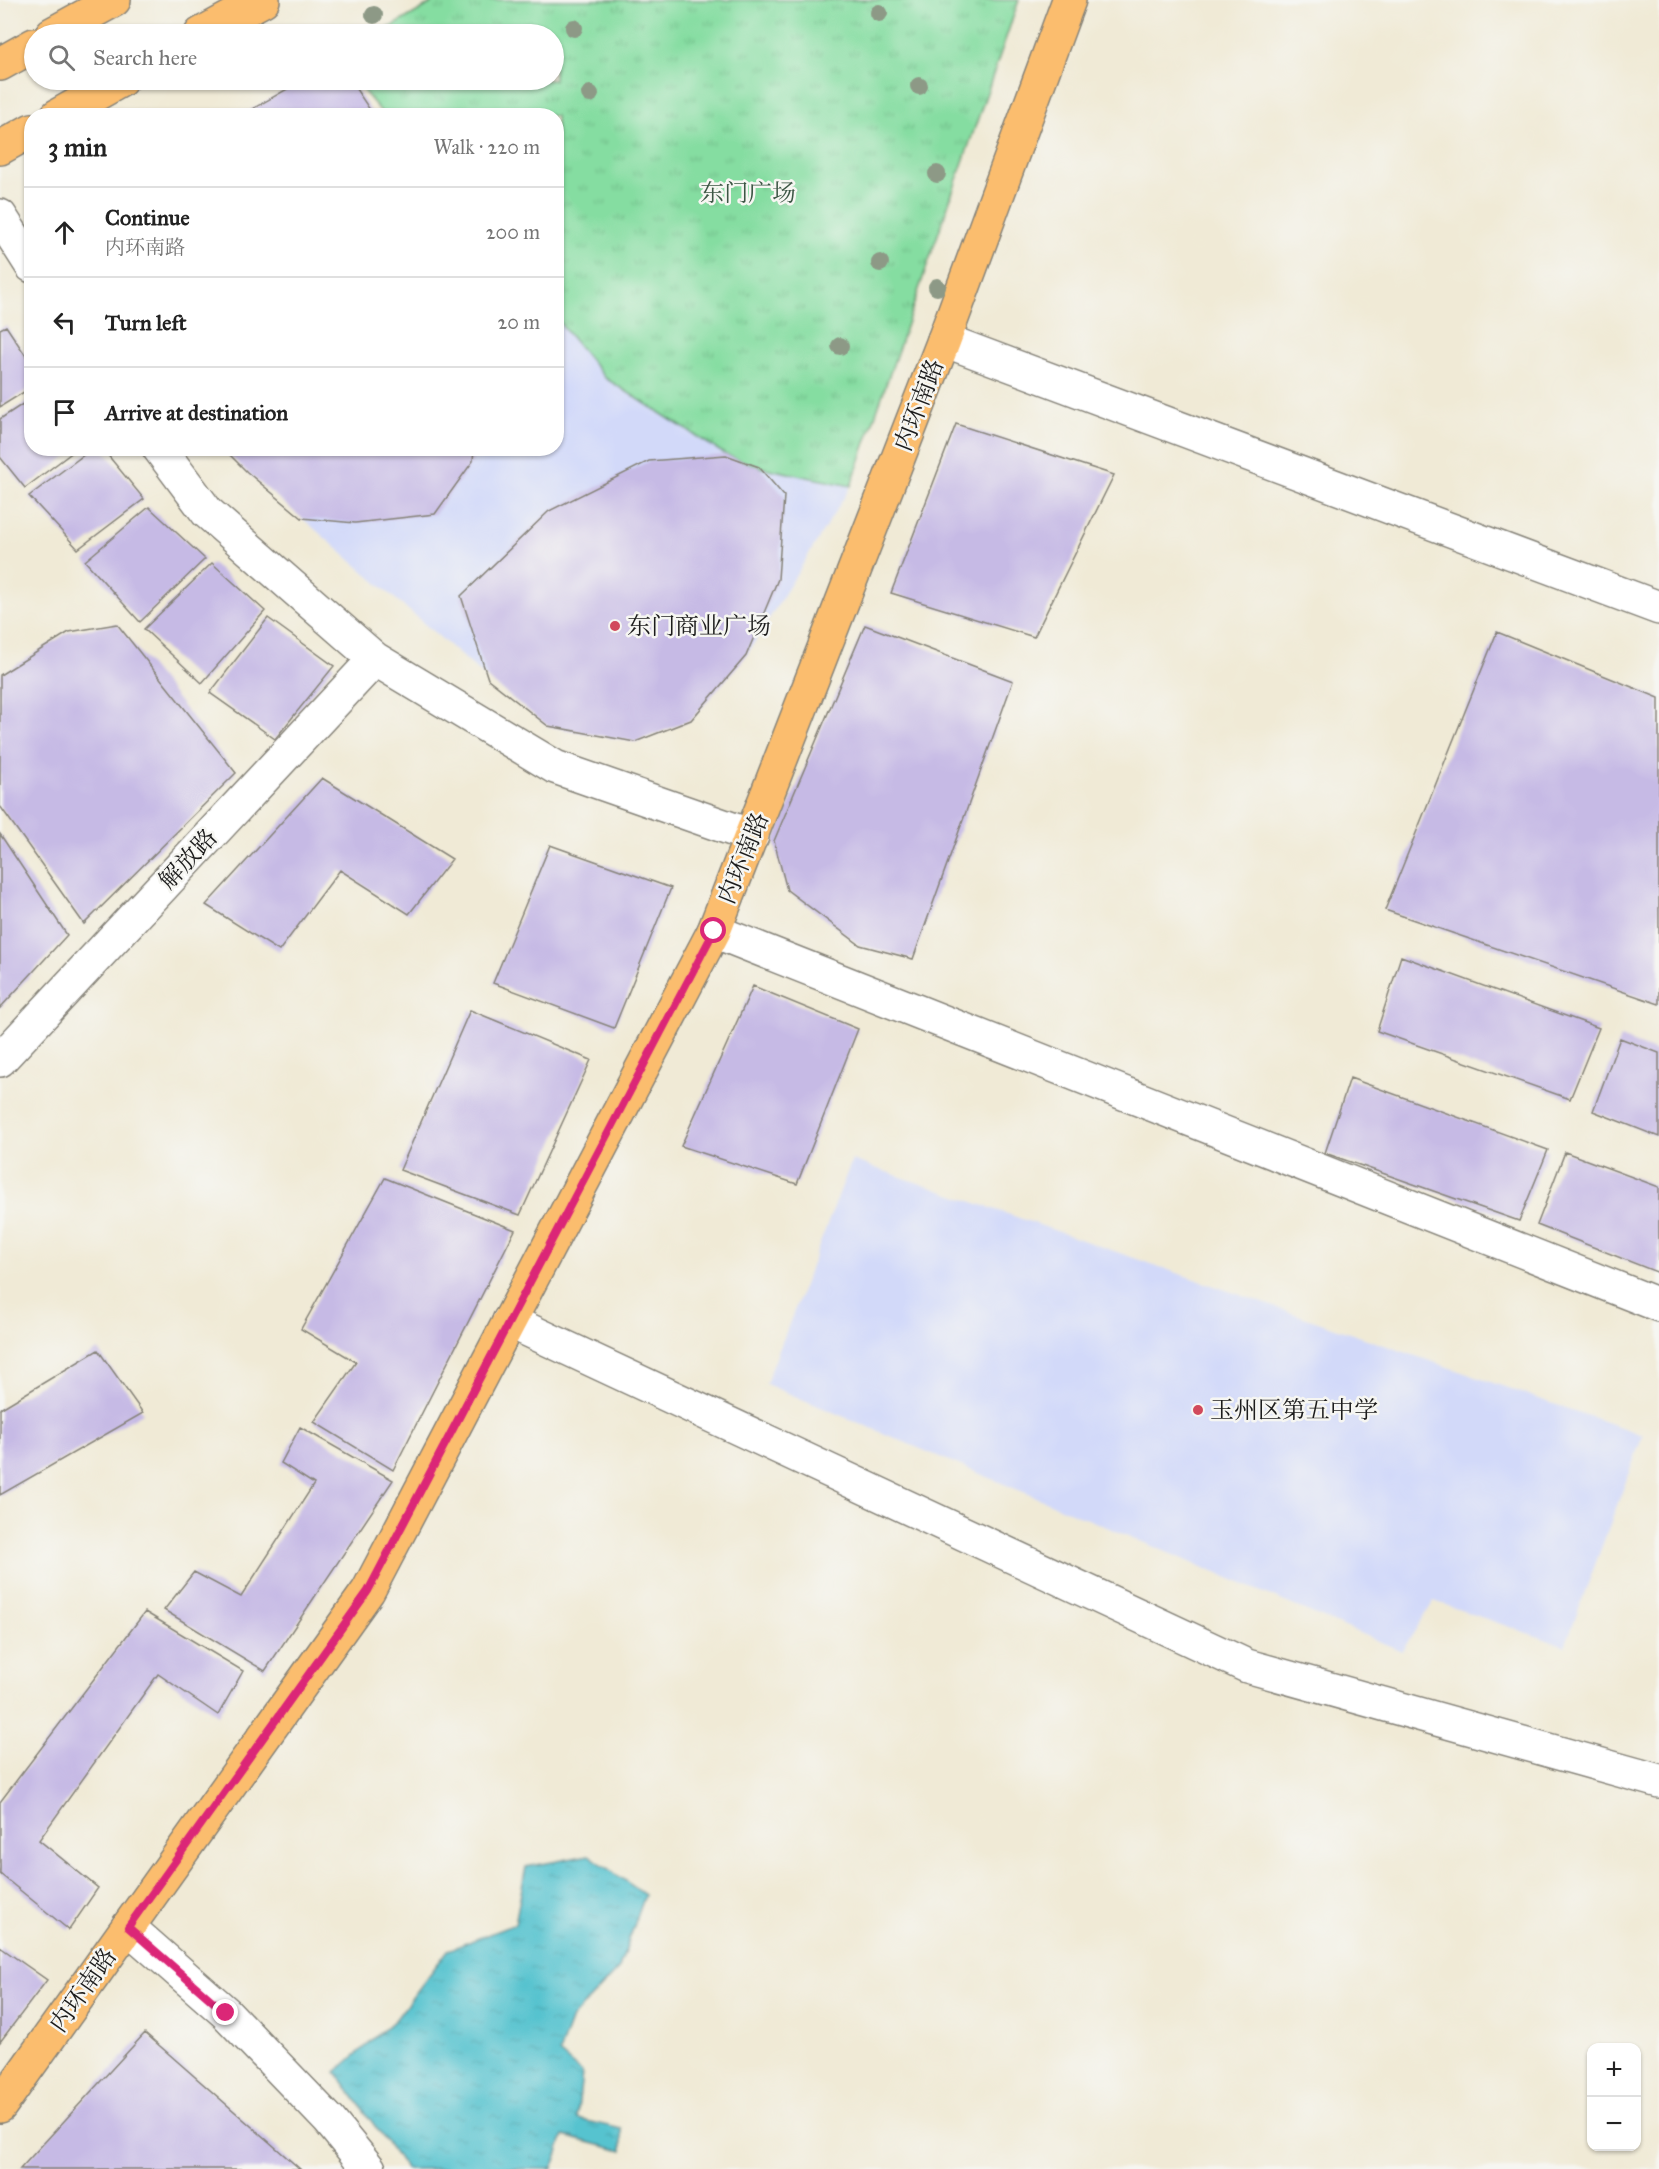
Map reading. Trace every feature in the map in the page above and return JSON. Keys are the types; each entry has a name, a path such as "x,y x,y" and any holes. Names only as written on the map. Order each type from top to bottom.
{"main road":[{"path":"70,24 114,0"},
{"path":"219,24 262,0"},
{"name":"内环南路","path":"0,2106 368,1591 714,931 944,340 1069,0"},
{"path":"0,64 24,51"},
{"path":"71,108 103,90"},
{"path":"0,148 24,134"}],"street":[{"path":"0,216 24,254"},
{"path":"944,340 1659,608"},
{"path":"165,456 207,512 375,659 555,767 752,836"},
{"name":"解放路","path":"0,1060 375,659"},
{"path":"714,931 1659,1305"},
{"path":"509,1322 1247,1666 1656,1789"},
{"path":"128,1927 226,2013 329,2120 369,2169"}],"shaded area":[{"path":"564,328 605,378 759,467 851,486 746,656 691,720 635,742 548,726 488,679 230,456 564,456"},
{"name":"玉州区第五中学","path":"852,1160 1643,1435 1565,1646 1434,1601 1402,1651 766,1384"}],"green space":[{"name":"东门广场","path":"437,0 1019,0 851,486 759,467 726,455 605,378 564,328 564,108 378,108 363,90 564,90 564,24 396,24"}],"water":[{"path":"589,1855 645,1895 619,1968 572,2018 559,2053 582,2073 577,2119 622,2129 622,2151 564,2136 552,2169 406,2169 336,2072 396,2019 448,1950 515,1924 526,1867"}],"building":[{"path":"286,90 357,90 369,108 254,108"},
{"path":"6,326 24,353 24,392 0,407 0,329"},
{"path":"24,403 24,456 67,456 25,488 0,457 0,419"},
{"path":"956,424 1114,475 1034,637 891,593"},
{"name":"东门商业广场","path":"726,455 759,467 784,496 778,579 746,656 691,720 635,742 548,726 488,679 461,596 549,511 649,461"},
{"path":"82,456 109,456 144,499 78,549 29,496"},
{"path":"231,456 473,456 473,461 435,514 355,523 302,518"},
{"path":"149,507 205,559 140,622 85,561"},
{"path":"212,563 265,611 202,683 144,629"},
{"path":"268,618 334,666 275,739 210,693"},
{"path":"117,624 236,773 84,924 0,806 0,675 69,632"},
{"path":"865,625 1013,681 913,959 860,945 787,890 774,841"},
{"path":"1497,632 1659,698 1659,1004 1385,910"},
{"path":"322,778 452,859 409,914 340,870 279,951 206,905"},
{"path":"0,834 67,935 0,1008"},
{"path":"550,845 671,888 614,1028 493,983"},
{"path":"1401,956 1599,1028 1570,1099 1377,1031"},
{"path":"753,986 858,1029 797,1184 681,1146"},
{"path":"470,1010 591,1060 520,1215 400,1170"},
{"path":"1620,1038 1659,1053 1659,1137 1593,1111"},
{"path":"1350,1078 1548,1150 1519,1221 1325,1153"},
{"path":"1565,1152 1659,1187 1659,1273 1537,1225"},
{"path":"385,1178 515,1230 393,1470 314,1422 356,1362 301,1329"},
{"path":"98,1350 143,1413 0,1495 0,1409"},
{"path":"300,1427 393,1480 265,1671 164,1610 194,1572 241,1597 314,1484 281,1463"},
{"path":"145,1612 243,1671 218,1715 158,1674 39,1840 98,1888 69,1930 0,1874 0,1802"},
{"path":"0,1947 47,1980 0,2042"},
{"path":"145,2033 300,2169 20,2169"}],"place":[{"name":"东门商业广场","path":"615,626"},
{"name":"玉州区第五中学","path":"1198,1410"}],"route":[{"path":"226,2013 128,1927 368,1591 714,931"}]}
